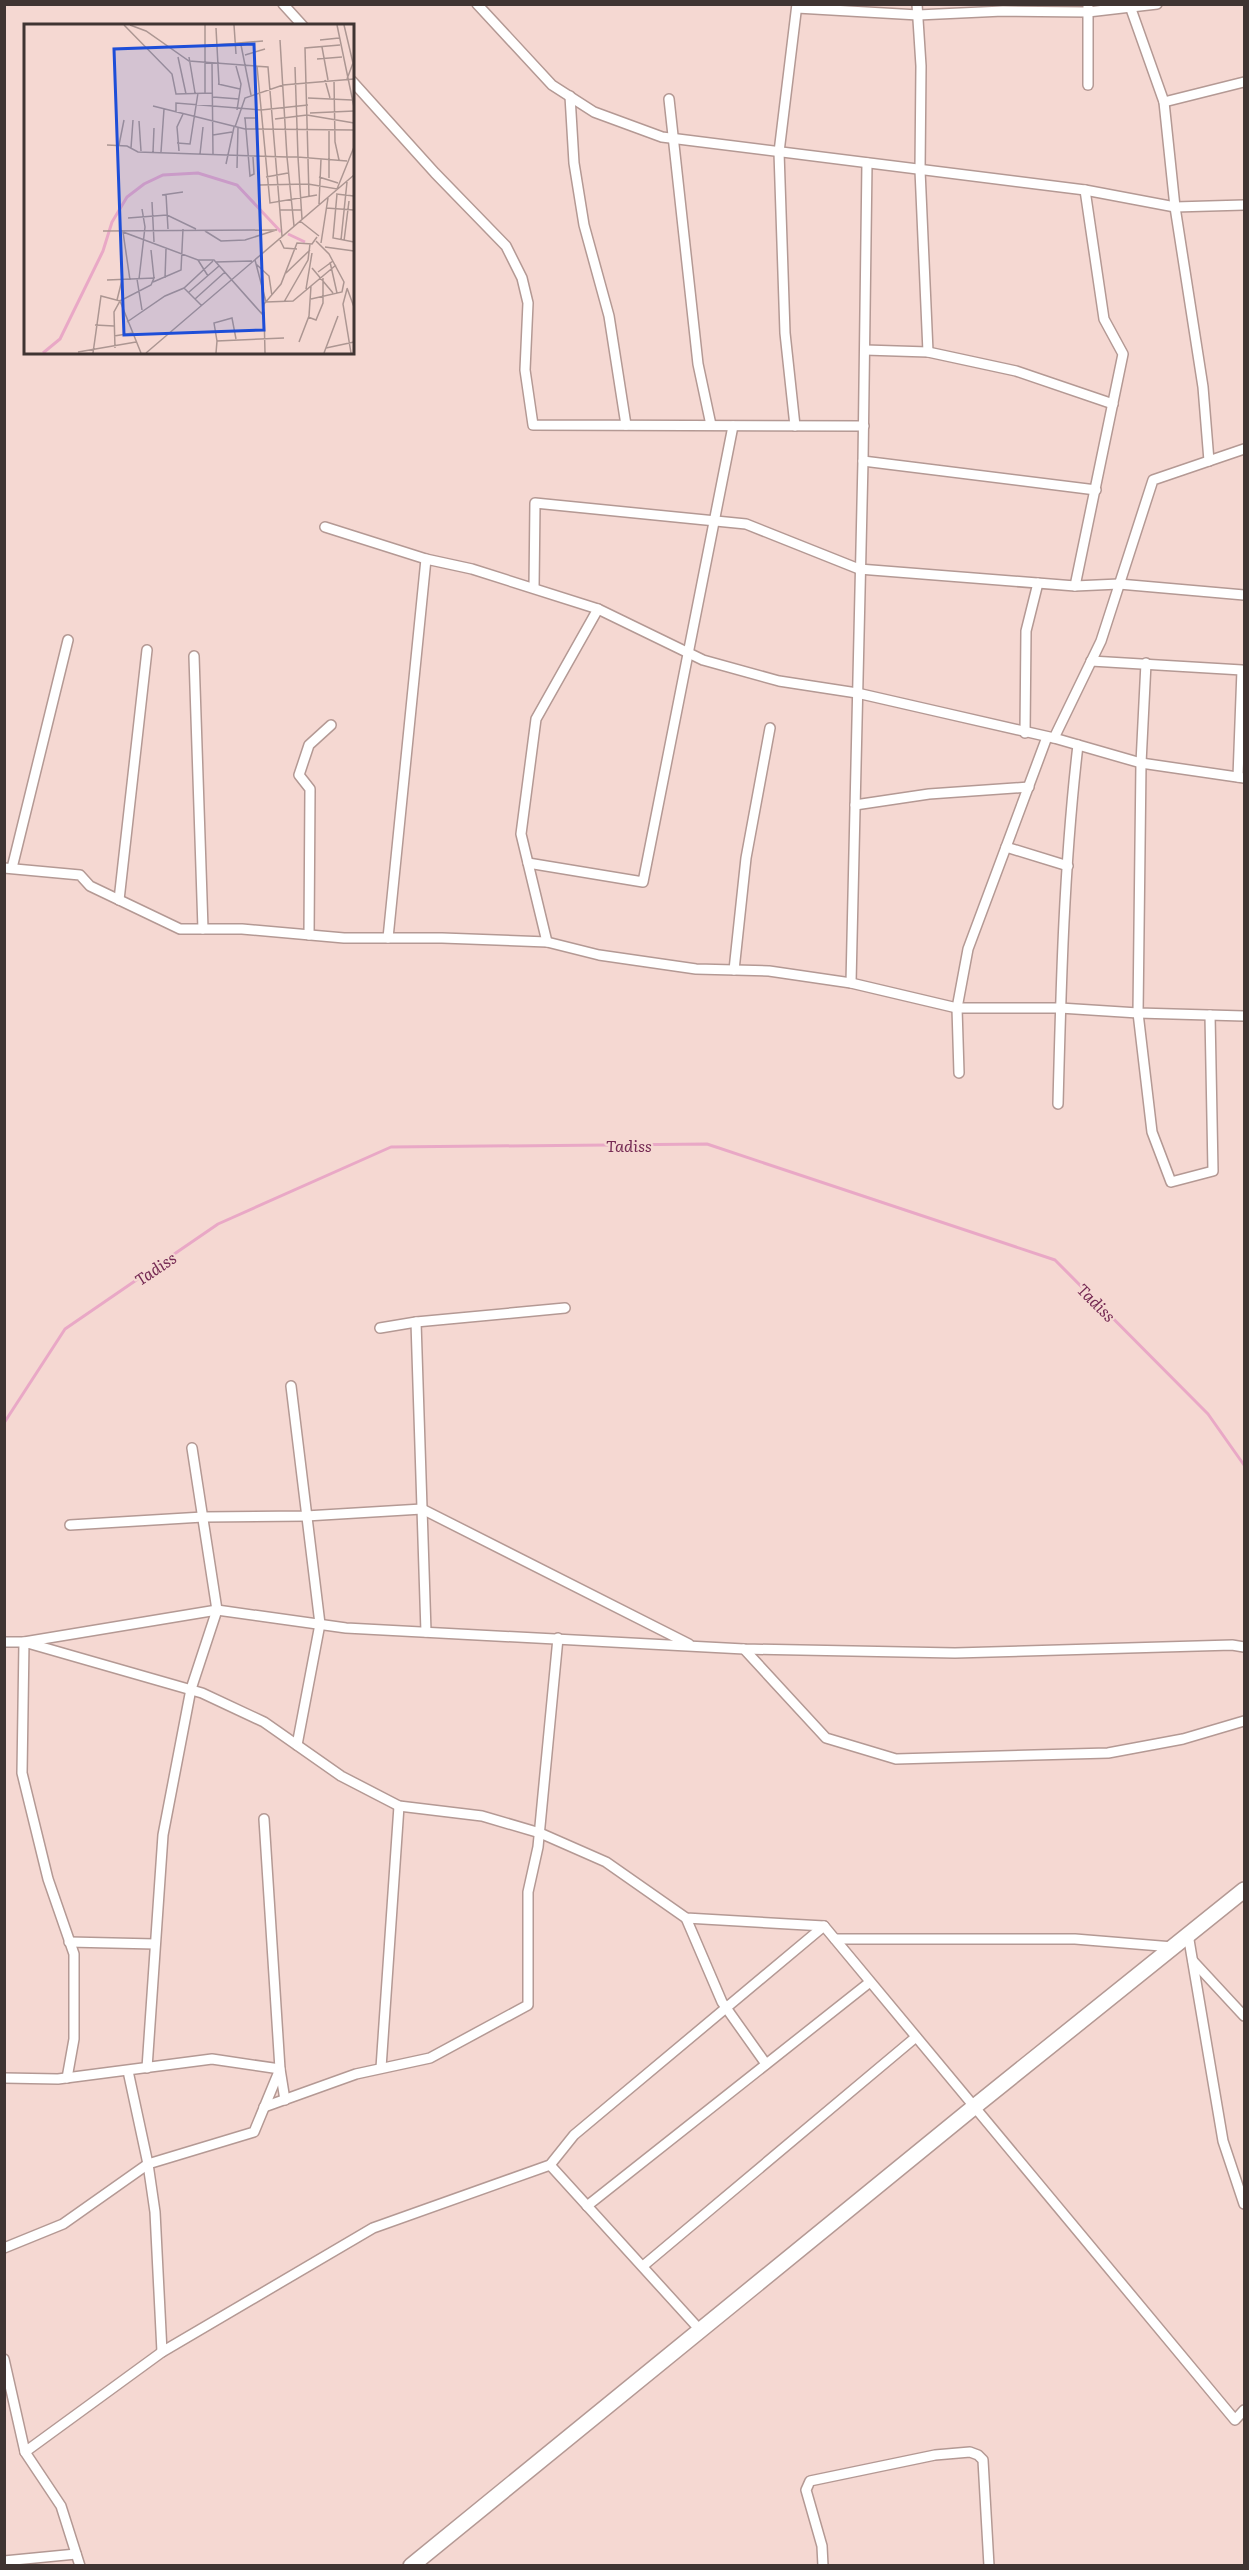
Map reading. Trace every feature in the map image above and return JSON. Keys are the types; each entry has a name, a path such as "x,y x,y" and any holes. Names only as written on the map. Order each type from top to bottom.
{"main road":[{"path":"411,2565 974,2107 1245,1890"}],"street":[{"path":"283,4 301,24"},
{"path":"477,4 552,84 594,112 662,137 1085,190 1175,207 1245,205"},
{"path":"917,4 921,66 920,170 928,352"},
{"path":"795,426 785,333 779,153 797,6 918,15 1088,8 1131,9 1156,4"},
{"path":"1088,8 1088,85"},
{"path":"1131,9 1164,102 1175,207 1203,387 1209,461"},
{"path":"1164,102 1245,82"},
{"path":"354,83 435,173 506,246 522,278 528,303 525,370 533,425 864,426"},
{"path":"570,96 574,163 584,225 609,316 627,425"},
{"path":"669,99 698,364 711,425"},
{"path":"851,983 864,426 867,163"},
{"path":"1075,586 1123,354 1104,319 1085,190"},
{"path":"865,350 928,352 1016,371 1113,405"},
{"path":"528,863 643,882 733,426"},
{"path":"959,1072 957,1008 968,949 1029,786 1051,737 1101,641 1153,480 1245,449"},
{"path":"863,461 1096,490"},
{"path":"534,588 535,503 746,524 859,569 1075,586 1119,584 1245,595"},
{"path":"325,527 426,558 472,569 598,609 703,660 779,681 857,693 1025,733 1051,737 1141,763 1241,777 1242,670 1091,661"},
{"path":"388,938 426,558"},
{"path":"1025,733 1026,632 1038,583"},
{"path":"547,942 520,834 536,719 598,609"},
{"path":"68,640 8,868 80,875 90,886 180,929 242,929 309,935 547,942 599,955 696,969 769,972 851,983 957,1008 1060,1008 1245,1016"},
{"path":"119,900 147,650"},
{"path":"194,656 203,929"},
{"path":"1146,663 1141,763 1138,1013 1152,1132 1171,1182 1212,1171 1210,1015"},
{"path":"309,935 310,789 299,775 309,745 331,724"},
{"path":"734,970 746,858 770,728"},
{"path":"1058,1104 1060,1008 1071,807 1078,745"},
{"path":"855,804 1029,786"},
{"path":"1006,847 1068,866"},
{"path":"380,1328 416,1322 565,1308"},
{"path":"416,1322 426,1632"},
{"path":"291,1386 320,1624 297,1745"},
{"path":"147,2068 163,1835 191,1689 217,1610 192,1448"},
{"path":"70,1525 203,1517 306,1516 422,1509 693,1646"},
{"path":"4,1642 24,1642 217,1610 346,1628 744,1649 955,1653 1232,1645 1245,1647"},
{"path":"264,2107 356,2074 430,2058 528,2005 528,1892 540,1833 558,1638"},
{"path":"24,1642 191,1689 264,1722 341,1776 399,1806 482,1816 540,1833 606,1862 686,1918 726,2008 766,2064"},
{"path":"24,1642 22,1773 48,1879 74,1954 74,2038 67,2078"},
{"path":"744,1649 826,1738 896,1759 1108,1753 1184,1739 1245,1721"},
{"path":"381,2068 399,1806"},
{"path":"264,1819 280,2069 285,2100"},
{"path":"686,1918 824,1926 1235,2420 1245,2410"},
{"path":"25,2452 162,2352 373,2228 550,2165 574,2134 824,1926"},
{"path":"1188,1934 1223,2141 1245,2204"},
{"path":"835,1940 1075,1940 1173,1947"},
{"path":"69,1942 155,1944"},
{"path":"1193,1960 1245,2016"},
{"path":"587,2206 870,1982"},
{"path":"643,2266 916,2037"},
{"path":"4,2078 67,2078 212,2059 280,2069"},
{"path":"4,2248 63,2224 148,2164 254,2132 280,2069"},
{"path":"128,2071 148,2164 155,2212 162,2352"},
{"path":"550,2165 700,2330"},
{"path":"4,2359 25,2452 61,2506 80,2565"},
{"path":"823,2565 820,2535 806,2490 810,2481 935,2455 970,2452 983,2460 989,2565"},
{"path":"4,2561 76,2554"}],"waterway":[{"name":"Tadiss","path":"4,1423 65,1329 218,1224 391,1147 707,1144 1055,1260 1208,1414 1244,1465"}]}
